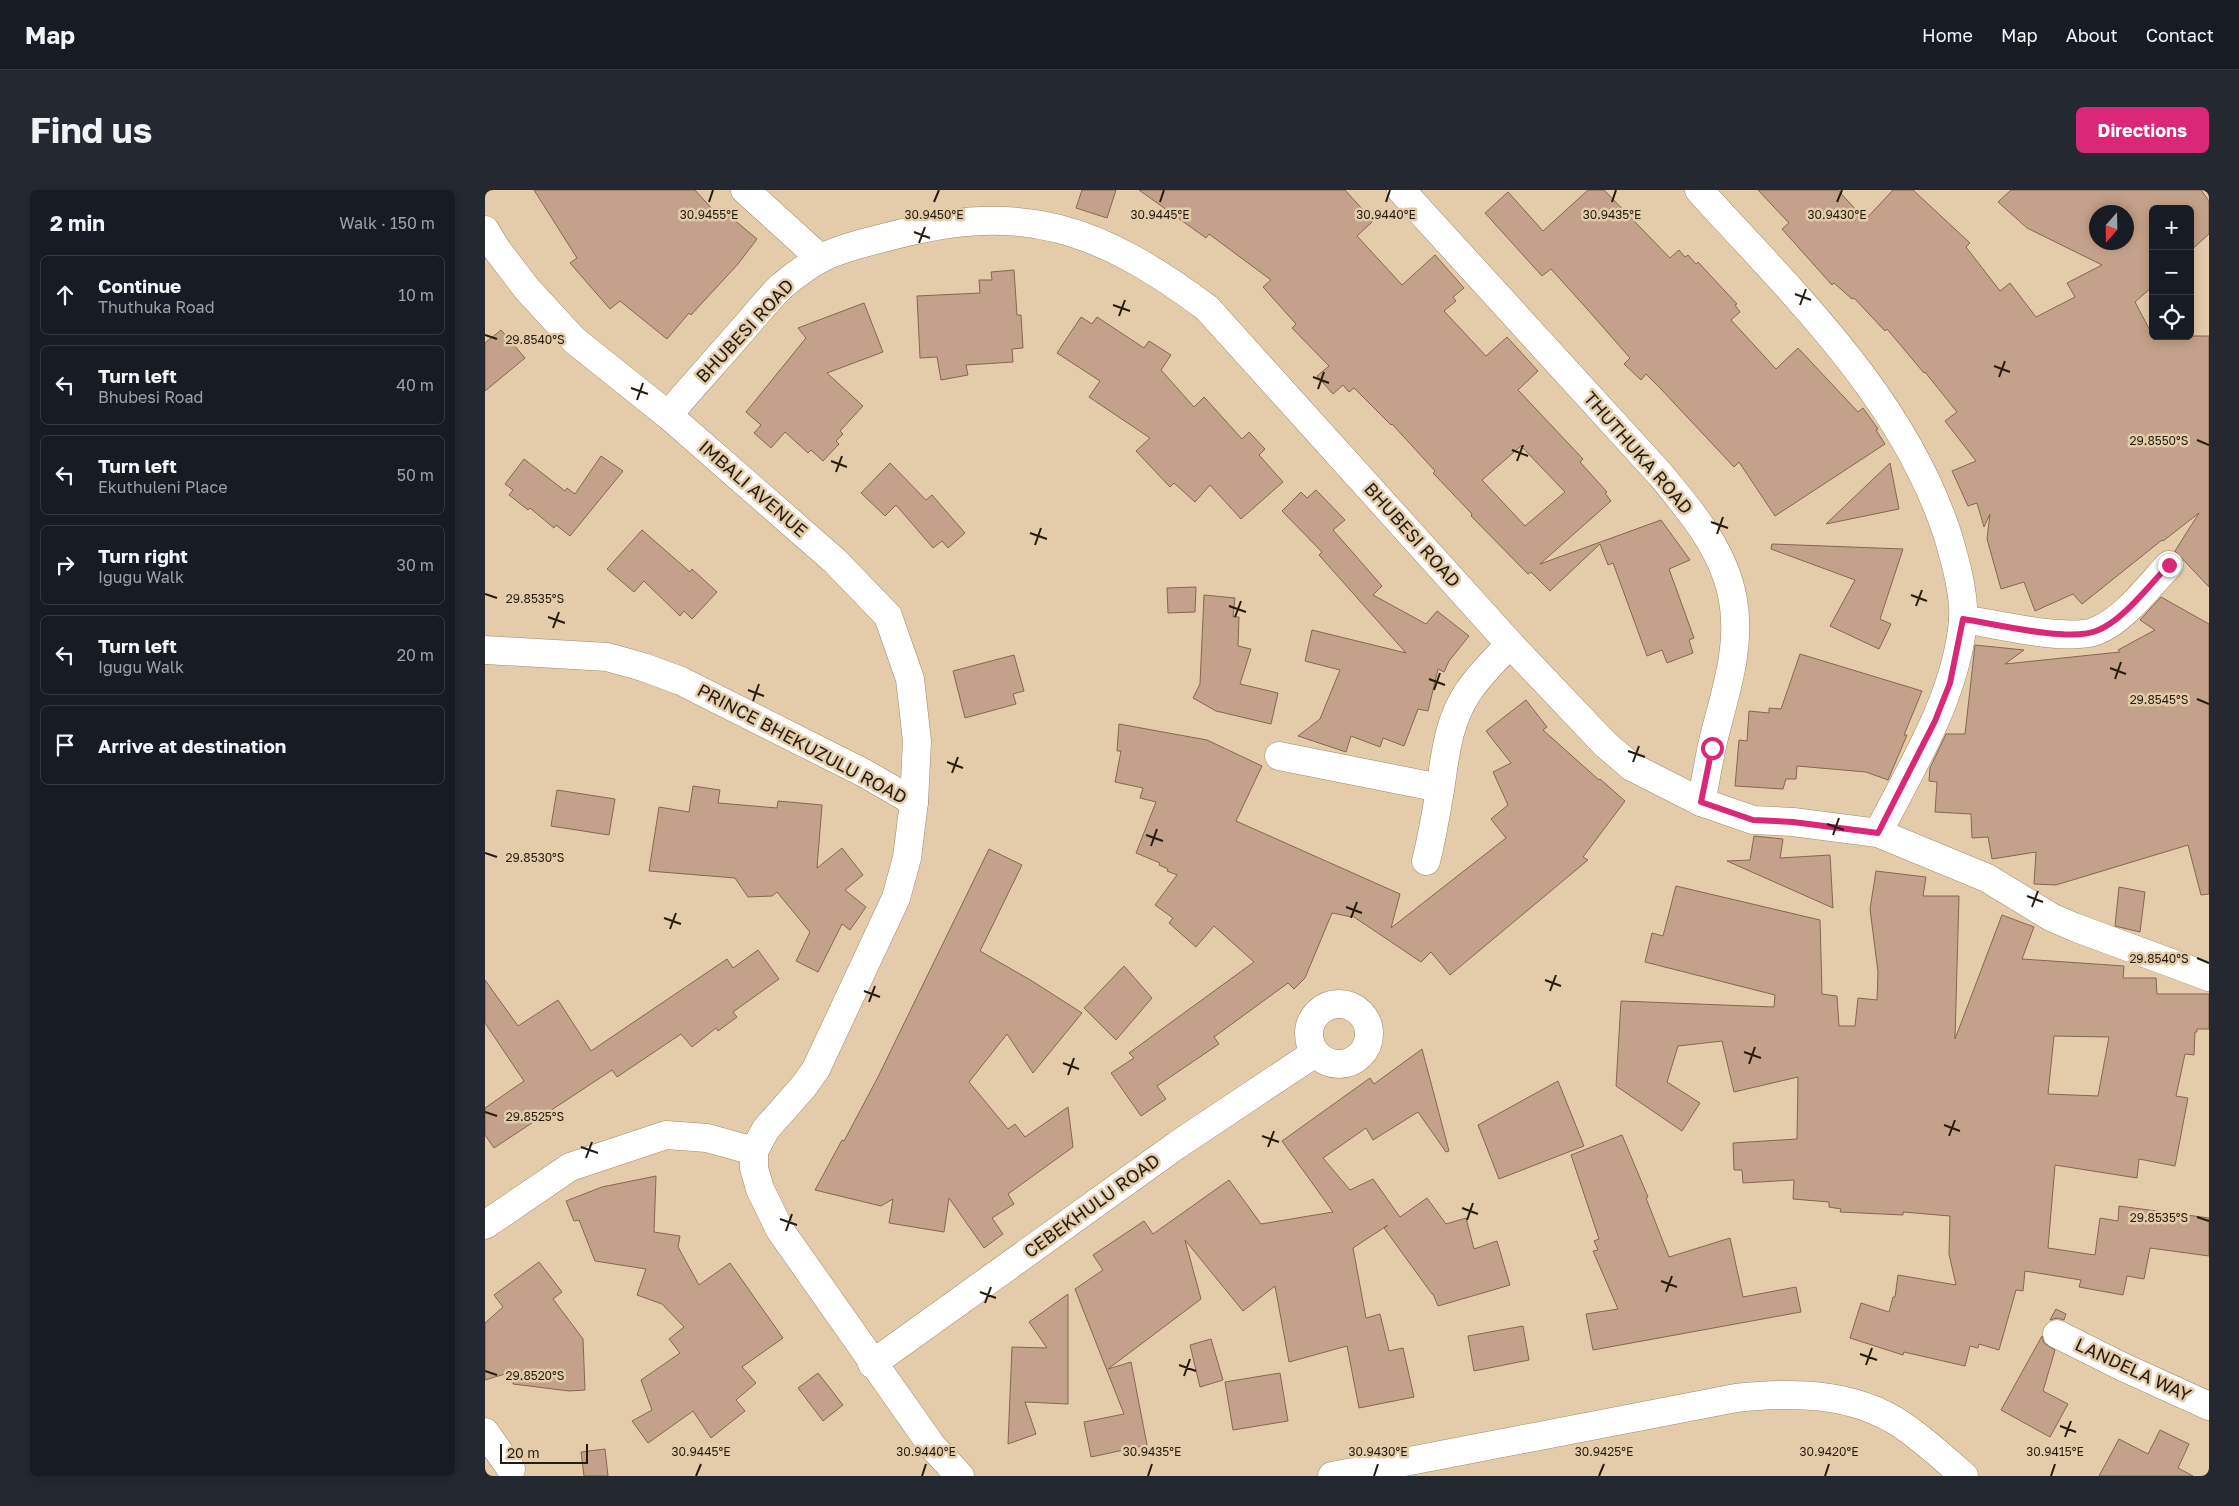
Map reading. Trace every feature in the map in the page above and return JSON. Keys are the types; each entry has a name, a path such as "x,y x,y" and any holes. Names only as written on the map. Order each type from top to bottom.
{"street":[{"path":"745,190 820,258"},
{"name":"THUTHUKA ROAD","path":"1401,190 1659,473 1695,516 1715,551 1725,572 1733,599 1735,647 1731,676 1712,748 1701,802"},
{"path":"1699,190 1844,351 1903,434 1938,506 1957,566 1963,619 1950,683 1935,721 1878,833"},
{"name":"BHUBESI ROAD","path":"668,415 781,286 820,258 908,231 976,220 1015,220 1053,226 1083,236 1135,260 1169,279 1207,308 1511,644 1606,745 1632,767 1701,802 1753,820 1793,822 1878,833 1987,878 2051,916 2074,927 2209,977"},
{"name":"IMBALI AVENUE","path":"485,230 527,289 574,340 668,415 835,561 888,616 910,679 917,741 914,802"},
{"path":"1963,619 2070,636 2096,631 2123,614 2169,565"},
{"path":"1426,862 1447,741 1467,693 1482,673 1511,644"},
{"name":"PRINCE BHEKUZULU ROAD","path":"485,650 607,657 643,667 690,685 864,773 914,802 907,858 897,898 816,1069 804,1086 766,1129 754,1152"},
{"path":"1279,756 1440,788"},
{"name":"CEBEKHULU ROAD","path":"873,1364 1177,1145 1315,1053"},
{"path":"485,1224 570,1167 665,1135 707,1138 754,1152 754,1168 760,1189 780,1230 932,1446 960,1476"},
{"name":"LANDELA WAY","path":"2057,1334 2123,1367 2209,1406"},
{"path":"1332,1476 1736,1398 1775,1394 1847,1400 1880,1412 1901,1424 1964,1476"},
{"path":"485,1432 511,1469"}],"building":[{"path":"534,190 695,190 721,219 726,213 757,239 738,264 691,315 689,313 667,339 620,301 610,309 570,263 577,258"},
{"path":"1082,190 1116,190 1107,218 1076,208"},
{"path":"1139,190 1345,190 1373,221 1357,236 1402,285 1435,255 1464,288 1453,297 1456,301 1444,311 1486,356 1507,337 1538,371 1518,390 1583,459 1580,462 1607,492 1605,493 1611,501 1540,564 1661,520 1690,560 1669,569 1694,638 1689,640 1693,653 1667,663 1662,650 1647,656 1613,563 1608,565 1600,544 1550,591 1531,572 1528,574 1471,516 1472,514 1433,473 1435,471 1392,424 1354,388 1349,392 1343,385 1333,394 1317,376 1329,366 1292,328 1296,324 1263,287 1271,280 1209,234 1206,238","holes":["1521,446 1565,492 1525,526 1482,480"]},
{"path":"1588,190 1604,190 1670,258 1679,250 1685,257 1688,255 1696,264 1698,262 1737,304 1735,305 1740,312 1731,320 1776,369 1798,348 1858,412 1863,408 1878,429 1876,430 1885,444 1775,516 1739,462 1734,467 1646,374 1641,380 1624,364 1630,358 1551,269 1542,276 1485,213 1508,192 1543,231"},
{"path":"1758,190 1838,190 1865,220 1893,190 1913,190 1970,243 1966,247 2000,291 2010,283 2036,317 2075,297 2067,283 2102,265 2027,228 1998,202 2011,190 2201,190 2209,201 2209,234 2194,247 2194,205 2149,205 2149,290 2135,302 2149,328 2149,340 2194,340 2194,336 2209,336 2209,587 2175,551 2199,513 2082,604 2073,594 2035,611 2024,582 2001,589 1987,539 1990,514 1984,527 1977,503 1968,506 1952,471 1976,461 1945,421 1957,412 1887,329 1885,331 1854,298 1852,299 1834,283 1832,285 1782,229 1789,223"},
{"path":"1014,270 1017,315 1021,315 1023,348 1012,349 1013,362 966,365 968,375 941,380 937,357 920,358 917,296 980,293 979,280 992,280 991,272"},
{"path":"864,303 883,352 827,373 863,406 840,431 843,434 836,441 839,444 823,461 811,450 808,453 785,432 771,448 754,433 761,425 746,412 806,338 798,328"},
{"path":"1081,317 1092,324 1097,317 1144,348 1149,341 1171,355 1161,370 1194,407 1204,397 1242,439 1249,432 1265,449 1259,455 1283,482 1241,519 1210,485 1195,502 1174,483 1170,487 1136,451 1150,438 1089,397 1100,381 1057,353"},
{"path":"501,330 525,358 485,391 485,343"},
{"path":"601,456 623,471 570,536 556,525 554,528 530,508 528,510 509,495 513,490 505,484 524,459 565,491 567,488 575,494"},
{"path":"890,463 926,500 932,495 965,533 948,548 942,541 933,548 896,505 885,516 861,493"},
{"path":"1890,463 1899,509 1826,524"},
{"path":"1316,490 1345,520 1333,530 1382,586 1373,595 1426,624 1437,611 1469,636 1449,661 1444,672 1438,669 1428,711 1418,709 1404,746 1383,738 1380,747 1351,736 1346,752 1298,736 1320,719 1340,670 1305,661 1312,630 1406,653 1319,555 1322,552 1282,511 1301,492 1307,498"},
{"path":"642,530 690,572 692,569 717,592 692,619 684,611 680,616 644,581 634,592 607,569"},
{"path":"1772,544 1903,549 1880,619 1891,624 1879,649 1830,626 1855,580 1771,549"},
{"path":"1196,587 1195,612 1168,613 1167,588"},
{"path":"1204,595 1235,598 1233,617 1239,617 1238,646 1251,649 1240,684 1278,693 1271,724 1216,711 1193,698 1200,684"},
{"path":"2161,597 2209,624 2209,894 2201,895 2188,845 2056,885 2034,884 2036,852 1992,859 1988,837 1972,838 1971,814 1935,812 1937,782 1929,781 1930,768 1946,734 1965,734 1975,645 2024,650 2005,664 2120,652 2118,650 2155,630 2140,620"},
{"path":"1800,654 1922,691 1904,735 1907,735 1888,780 1866,772 1797,766 1796,779 1786,779 1783,789 1735,786 1739,740 1747,741 1749,711 1769,713 1769,708 1781,709"},
{"path":"1014,655 1024,691 1013,694 1016,704 965,718 953,671"},
{"path":"1526,700 1547,727 1543,730 1625,801 1583,857 1588,860 1450,975 1431,952 1421,962 1351,915 1352,917 1332,913 1305,978 1294,989 1288,983 1214,1037 1219,1044 1157,1086 1166,1099 1141,1116 1111,1073 1134,1058 1129,1053 1254,962 1214,926 1196,947 1169,923 1173,918 1155,905 1177,875 1167,871 1168,869 1159,865 1160,863 1136,853 1156,802 1140,798 1143,788 1115,782 1121,751 1117,751 1119,724 1207,740 1262,766 1236,821 1400,894 1391,928 1506,838 1491,819 1508,805 1493,772 1511,763 1486,731"},
{"path":"693,786 720,790 718,803 777,808 778,801 822,805 817,868 842,848 863,875 845,890 866,907 850,930 842,924 818,972 796,961 810,932 777,892 772,896 748,897 735,878 649,871 659,807 689,812"},
{"path":"557,790 615,799 609,835 551,826"},
{"path":"1754,836 1783,839 1780,858 1830,855 1833,908 1727,861 1750,860"},
{"path":"989,849 1022,865 980,951 1082,1013 1033,1073 1007,1034 969,1082 1008,1129 1015,1124 1025,1137 1068,1107 1073,1147 1008,1194 1014,1204 992,1218 1003,1234 984,1248 949,1198 944,1232 889,1223 893,1199 881,1206 815,1190 878,1077"},
{"path":"1876,871 1926,877 1923,896 1959,896 1955,1039 2002,915 2034,927 2022,959 2124,966 2123,978 2156,978 2157,994 2209,994 2209,1029 2197,1029 2197,1032 2195,1032 2194,1055 2185,1054 2176,1096 2188,1098 2175,1166 2139,1159 2137,1178 2055,1165 2048,1248 2095,1255 2100,1218 2118,1221 2119,1206 2209,1218 2209,1256 2150,1248 2144,1279 2127,1276 2123,1295 2079,1287 2081,1280 2025,1271 2023,1291 2016,1290 1999,1350 1979,1344 1978,1348 1970,1346 1965,1366 1904,1352 1903,1355 1850,1338 1861,1303 1889,1312 1893,1297 1895,1297 1898,1275 1956,1285 1949,1254 1950,1216 1903,1212 1903,1215 1840,1212 1841,1209 1829,1207 1829,1202 1793,1199 1794,1180 1743,1183 1742,1170 1734,1170 1733,1143 1797,1139 1798,1077 1734,1092 1722,1041 1678,1046 1667,1082 1700,1103 1682,1131 1616,1086 1621,1001 1774,1007 1775,995 1645,962 1652,933 1663,936 1676,886 1820,920 1822,994 1837,996 1839,1026 1855,1026 1858,998 1877,1000 1878,972 1870,909","holes":["2054,1036 2109,1037 2098,1096 2048,1094"]},
{"path":"2119,887 2145,892 2140,932 2115,926"},
{"path":"758,950 779,979 733,1012 737,1017 718,1031 716,1028 692,1047 681,1034 617,1077 612,1070 494,1148 485,1135 485,1108 524,1081 485,1023 485,980 518,1026 558,1000 591,1051 727,959 733,968"},
{"path":"1124,966 1152,998 1116,1040 1084,1008"},
{"path":"1422,1049 1449,1151 1446,1152 1418,1112 1373,1140 1366,1128 1323,1158 1350,1190 1373,1179 1400,1217 1427,1198 1446,1224 1466,1218 1474,1249 1497,1241 1510,1285 1438,1306 1433,1294 1384,1228 1388,1225 1353,1248 1366,1318 1380,1314 1389,1351 1403,1348 1414,1397 1359,1408 1347,1346 1289,1362 1275,1286 1243,1311 1185,1240 1201,1299 1108,1369 1131,1362 1147,1445 1091,1457 1084,1422 1124,1414 1075,1289 1103,1270 1093,1255 1144,1221 1153,1234 1229,1180 1261,1224 1333,1212 1282,1141 1370,1078 1374,1084"},
{"path":"1558,1081 1584,1146 1499,1179 1478,1125"},
{"path":"1622,1135 1648,1197 1646,1198 1669,1257 1730,1238 1743,1297 1796,1287 1801,1312 1593,1350 1586,1314 1618,1309 1593,1251 1598,1250 1594,1241 1599,1239 1571,1155"},
{"path":"656,1176 654,1232 680,1236 678,1247 699,1285 730,1263 783,1338 742,1367 756,1383 736,1400 745,1411 711,1438 693,1411 648,1443 632,1421 652,1410 641,1380 680,1353 669,1339 684,1327 662,1304 637,1295 646,1269 595,1261 579,1220 574,1221 566,1201 602,1187"},
{"path":"539,1262 562,1292 553,1299 583,1339 585,1390 569,1391 513,1384 515,1371 485,1380 485,1323 503,1307 494,1295"},
{"path":"1068,1294 1068,1404 1025,1402 1036,1434 1008,1444 1012,1347 1047,1348 1029,1322"},
{"path":"2056,1309 2066,1314 2064,1320 2057,1318 2050,1320"},
{"path":"1523,1326 1529,1360 1474,1371 1468,1336"},
{"path":"2042,1336 2044,1343 2055,1350 2043,1391 2068,1404 2050,1437 2001,1410"},
{"path":"1211,1339 1223,1380 1200,1387 1190,1345"},
{"path":"818,1373 843,1405 823,1421 798,1388"},
{"path":"1280,1373 1288,1421 1233,1430 1225,1382"},
{"path":"2160,1430 2189,1444 2178,1468 2193,1476 2099,1476 2119,1439 2148,1454"},
{"path":"605,1449 608,1476 584,1476 581,1452"}],"route":[{"path":"1712,748 1701,802 1753,820 1793,822 1878,833 1935,721 1950,683 1958,652 1963,619 2070,636 2096,631 2123,614 2169,565"}]}
